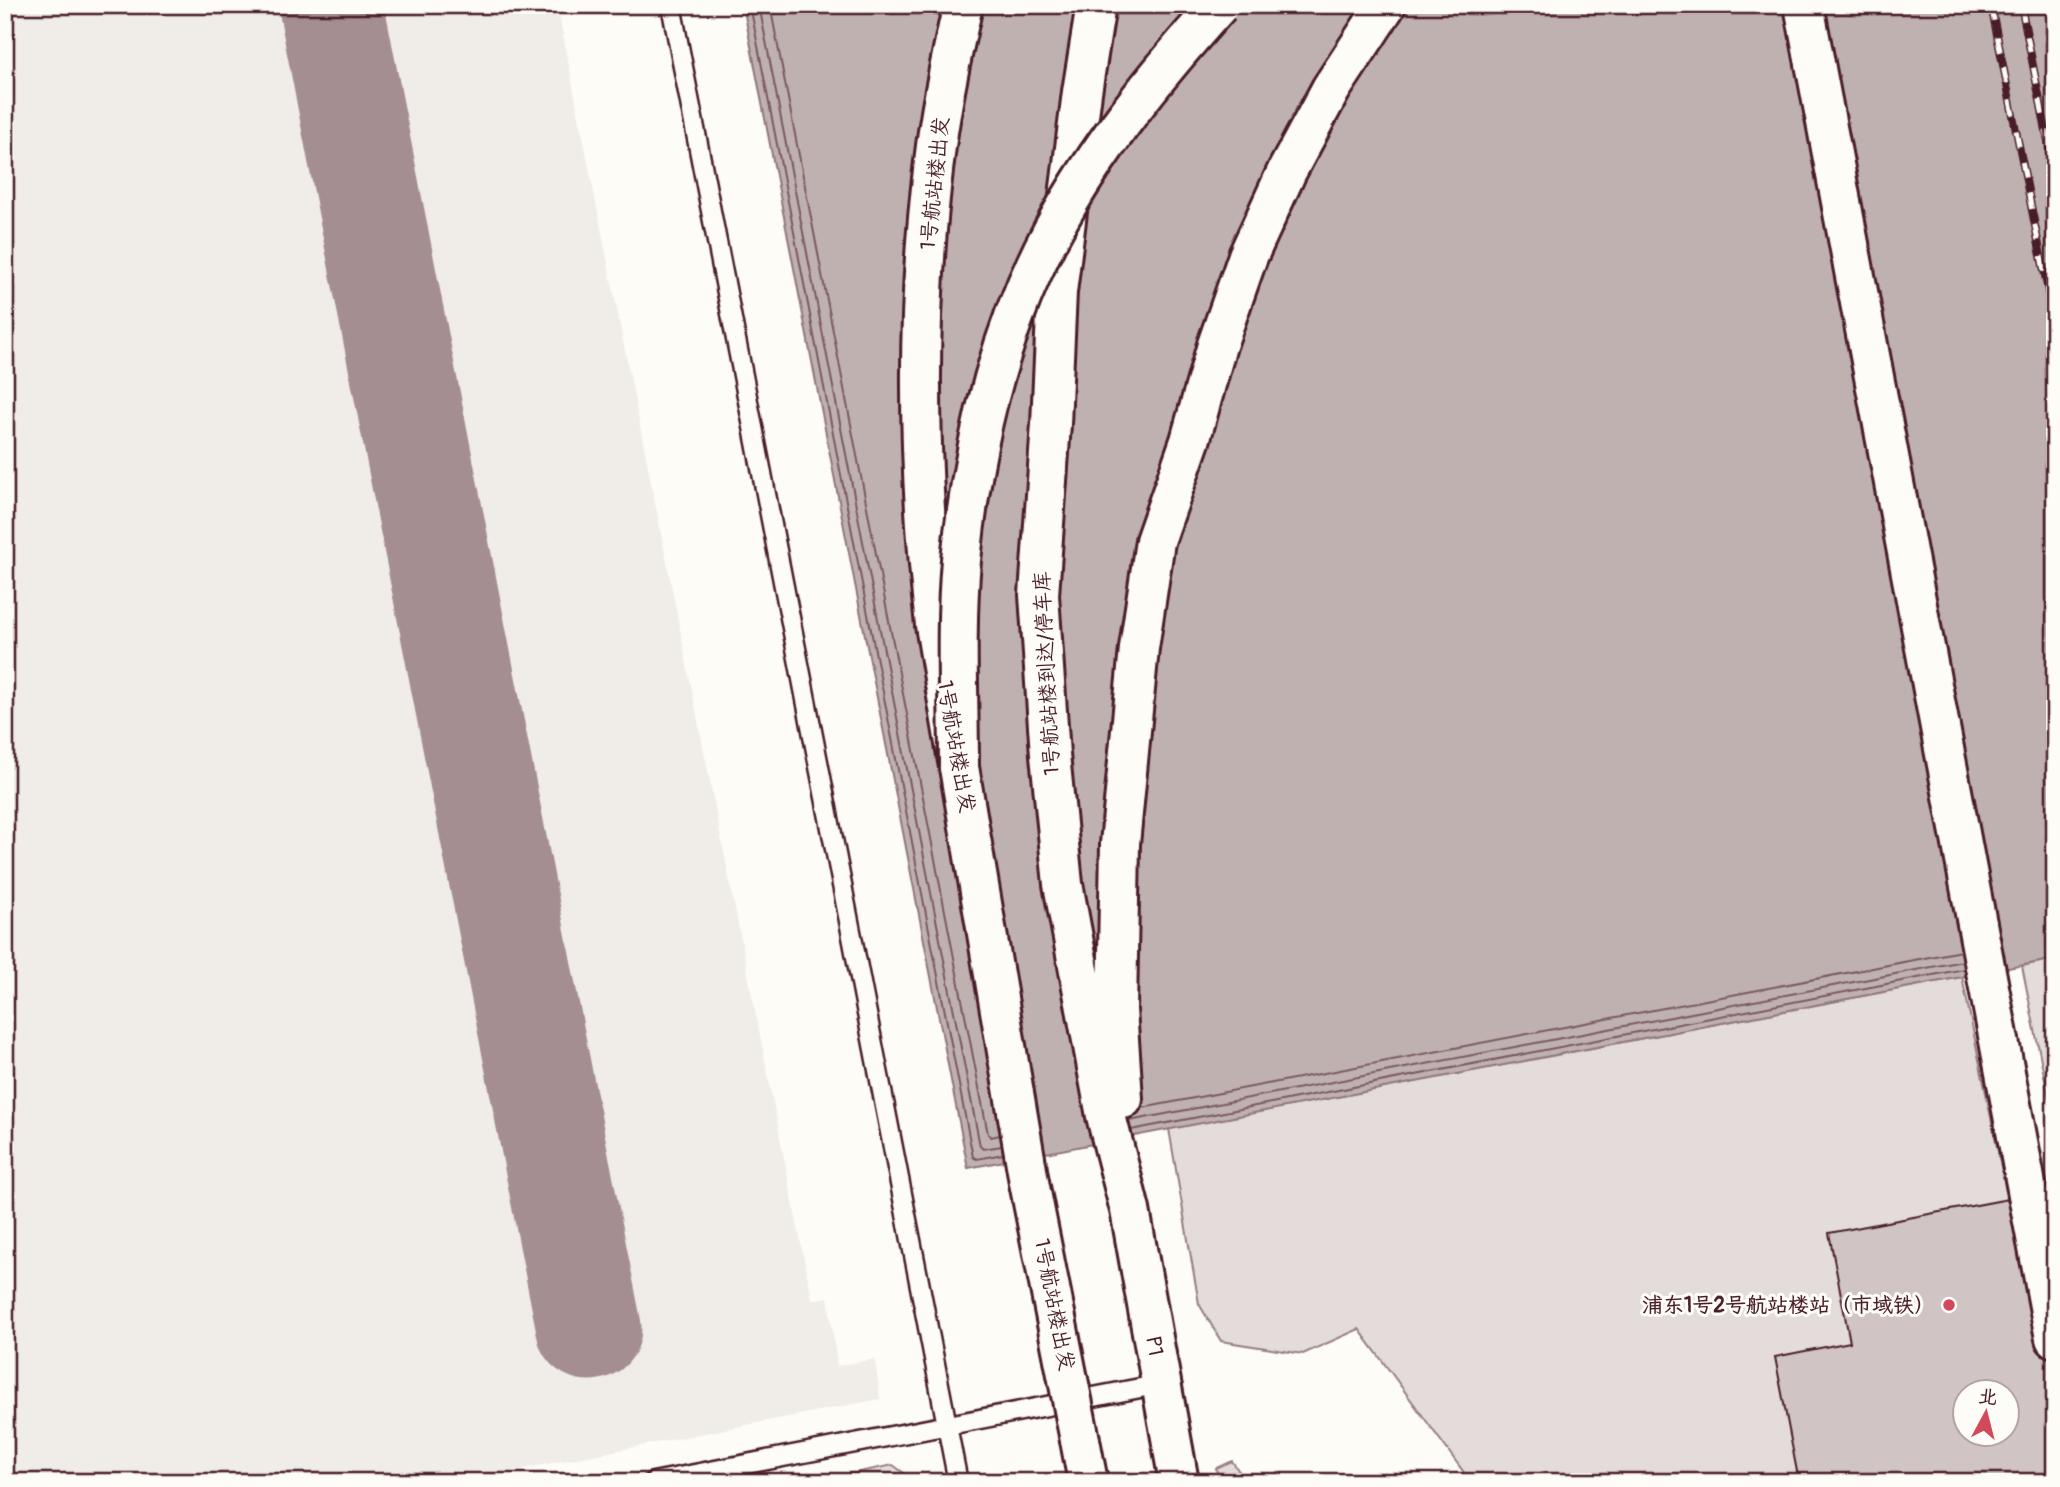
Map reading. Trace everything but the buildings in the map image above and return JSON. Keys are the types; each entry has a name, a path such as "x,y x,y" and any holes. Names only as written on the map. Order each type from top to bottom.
{"main road":[{"name":"1号航站楼出发","path":"963,5 934,162 920,365 927,557 935,625 1029,1182 1088,1482"},
{"name":"1号航站楼到达/停车库","path":"1096,5 1082,92 1057,292 1039,595 1050,755 1063,884 1106,1116 1130,1210"},
{"path":"959,767 960,576 967,510 996,373 1019,304 1052,232 1093,164 1142,96 1219,5"},
{"path":"1130,1210 1117,1010 1120,844 1139,648 1155,541 1191,441 1217,345 1248,256 1287,171 1331,89 1386,5"},
{"path":"1804,5 2055,1338"},
{"name":"P1","path":"1130,1210 1179,1482"}],"lane":[{"path":"671,5 958,1482"},
{"path":"653,1482 1161,1384"},
{"path":"1080,1440 1081,1482"}],"shaded area":[{"path":"5,5 557,5 812,1300 828,1297 837,1366 875,1359 880,1399 455,1482 5,1482"},
{"path":"2055,959 2055,1129 2022,966"},
{"path":"1962,977 2030,1307 2023,1482 1471,1482 1359,1329 1303,1354 1221,1341 1199,1304 1169,1129"},
{"path":"1232,1461 1246,1482 1219,1482 1216,1468"},
{"path":"893,1465 908,1476 909,1482 811,1482"}],"water":[{"path":"743,5 2055,5 2055,959 968,1168"}],"taxiway":[{"path":"331,5 589,1328"}],"railway":[{"path":"1991,5 2055,326"},
{"path":"2021,5 2055,176"}],"place":[{"name":"浦东1号2号航站楼站（市域铁）","path":"1949,1305"}]}
